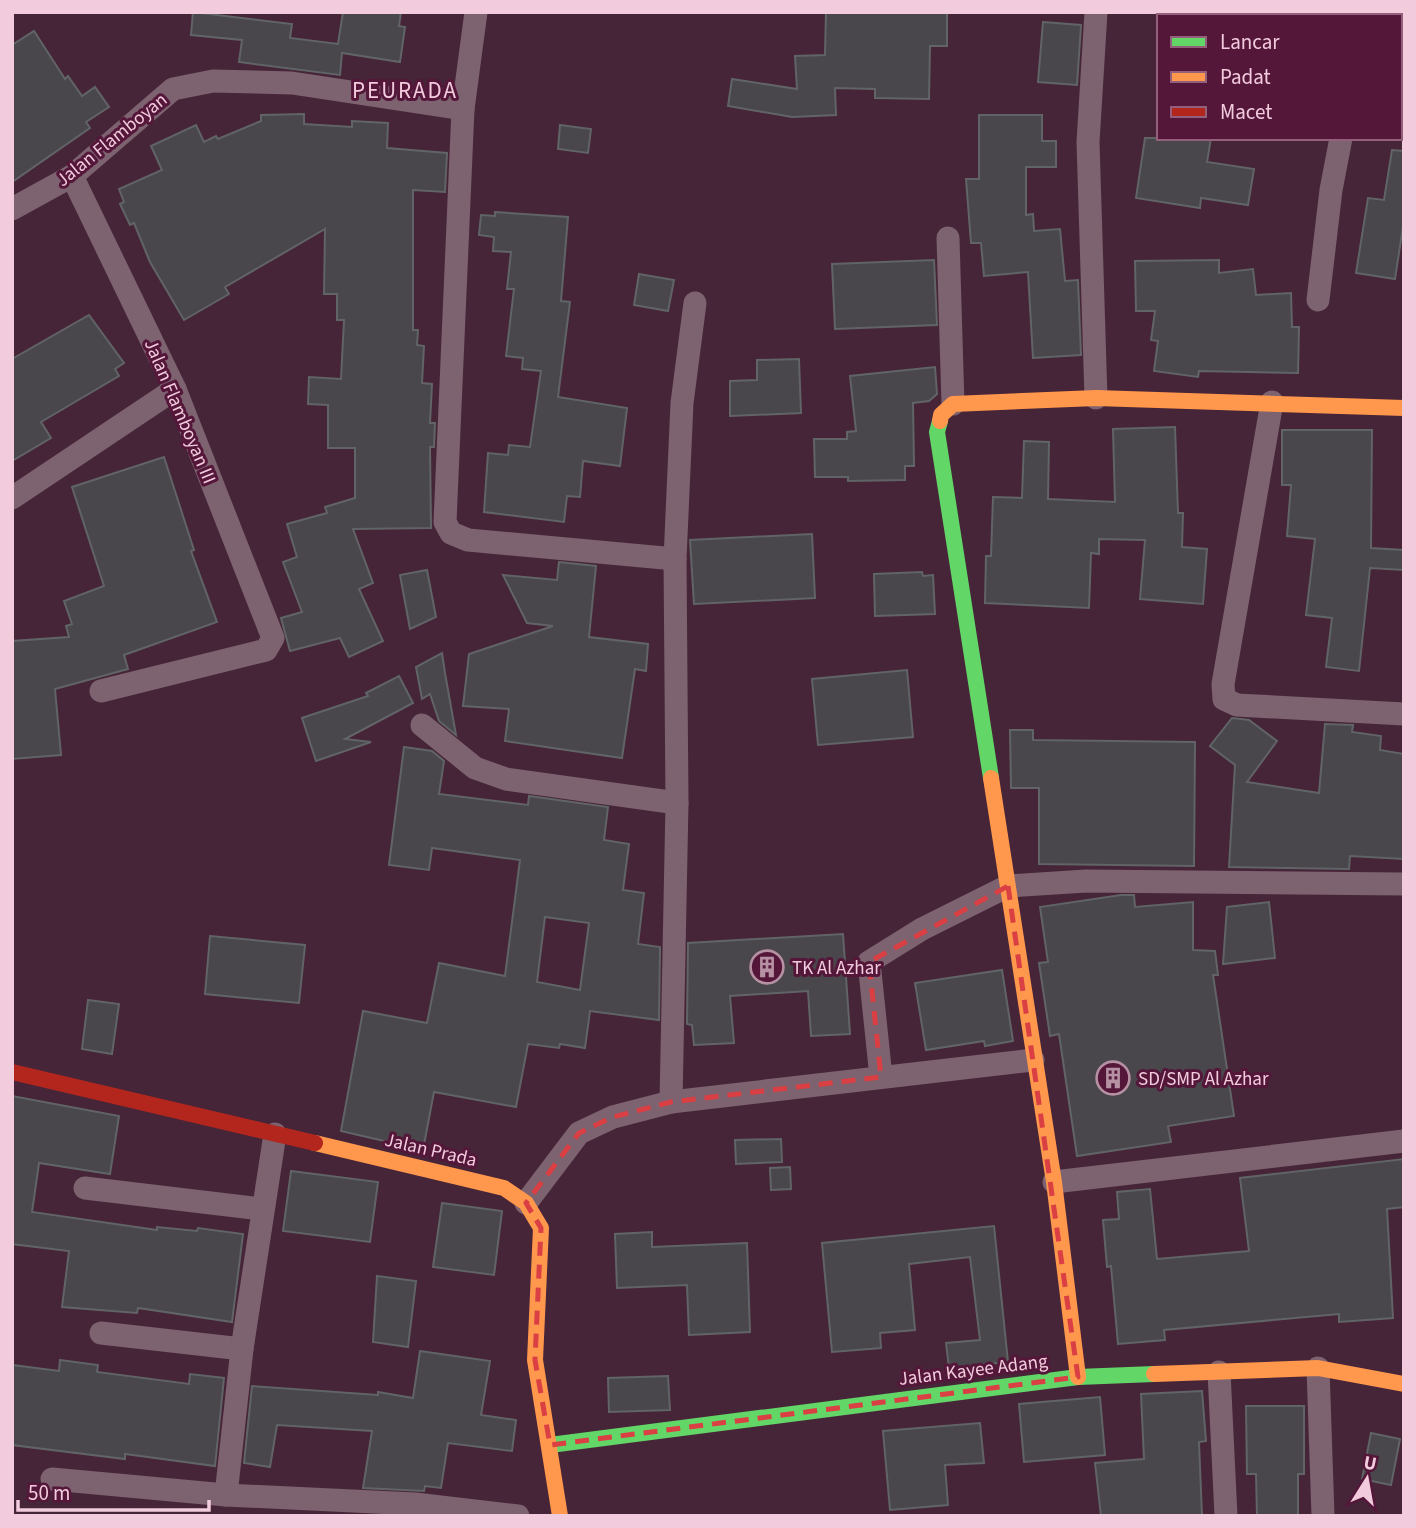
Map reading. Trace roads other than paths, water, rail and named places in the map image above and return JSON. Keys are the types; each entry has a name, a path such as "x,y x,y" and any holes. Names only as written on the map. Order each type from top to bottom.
{"street":[{"path":"476,12 463,109 445,522 451,533 468,540 675,559"},
{"path":"1096,12 1088,142 1096,398"},
{"path":"1311,12 1334,14"},
{"name":"Jalan Flamboyan","path":"12,209 72,176 173,89 212,81 292,83 463,109"},
{"path":"1318,300 1331,190 1342,140"},
{"name":"Jalan Flamboyan III","path":"72,176 175,389 273,638 266,650 101,691"},
{"path":"948,238 953,404"},
{"path":"671,1102 677,803 675,559 682,403 695,303"},
{"path":"12,498 175,389"},
{"path":"1078,1377 1054,1182 937,432 941,415 953,404 1096,398 1404,408"},
{"path":"1272,402 1223,684 1224,699 1237,705 1404,714"},
{"path":"422,725 475,768 506,779 677,803"},
{"path":"881,1077 869,962 922,929 1008,886 1086,881 1404,884"},
{"path":"560,1516 536,1360 541,1228 526,1203 579,1133 613,1117 671,1102 1033,1060"},
{"name":"Jalan Prada","path":"12,1072 504,1188 526,1203"},
{"path":"226,1495 261,1209 275,1134"},
{"path":"1054,1182 1404,1141"},
{"path":"85,1188 261,1209"},
{"path":"102,1333 242,1349"},
{"path":"1318,1368 1323,1516"},
{"name":"Jalan Kayee Adang","path":"550,1446 1078,1377 1318,1368 1404,1384"},
{"path":"1219,1371 1226,1516"},
{"path":"52,1479 226,1495 415,1504 518,1516"}],"place":[{"name":"TK Al Azhar","path":"767,967"},
{"name":"SD/SMP Al Azhar","path":"1113,1078"}],"district":[{"name":"PEURADA","path":"405,90"}]}
